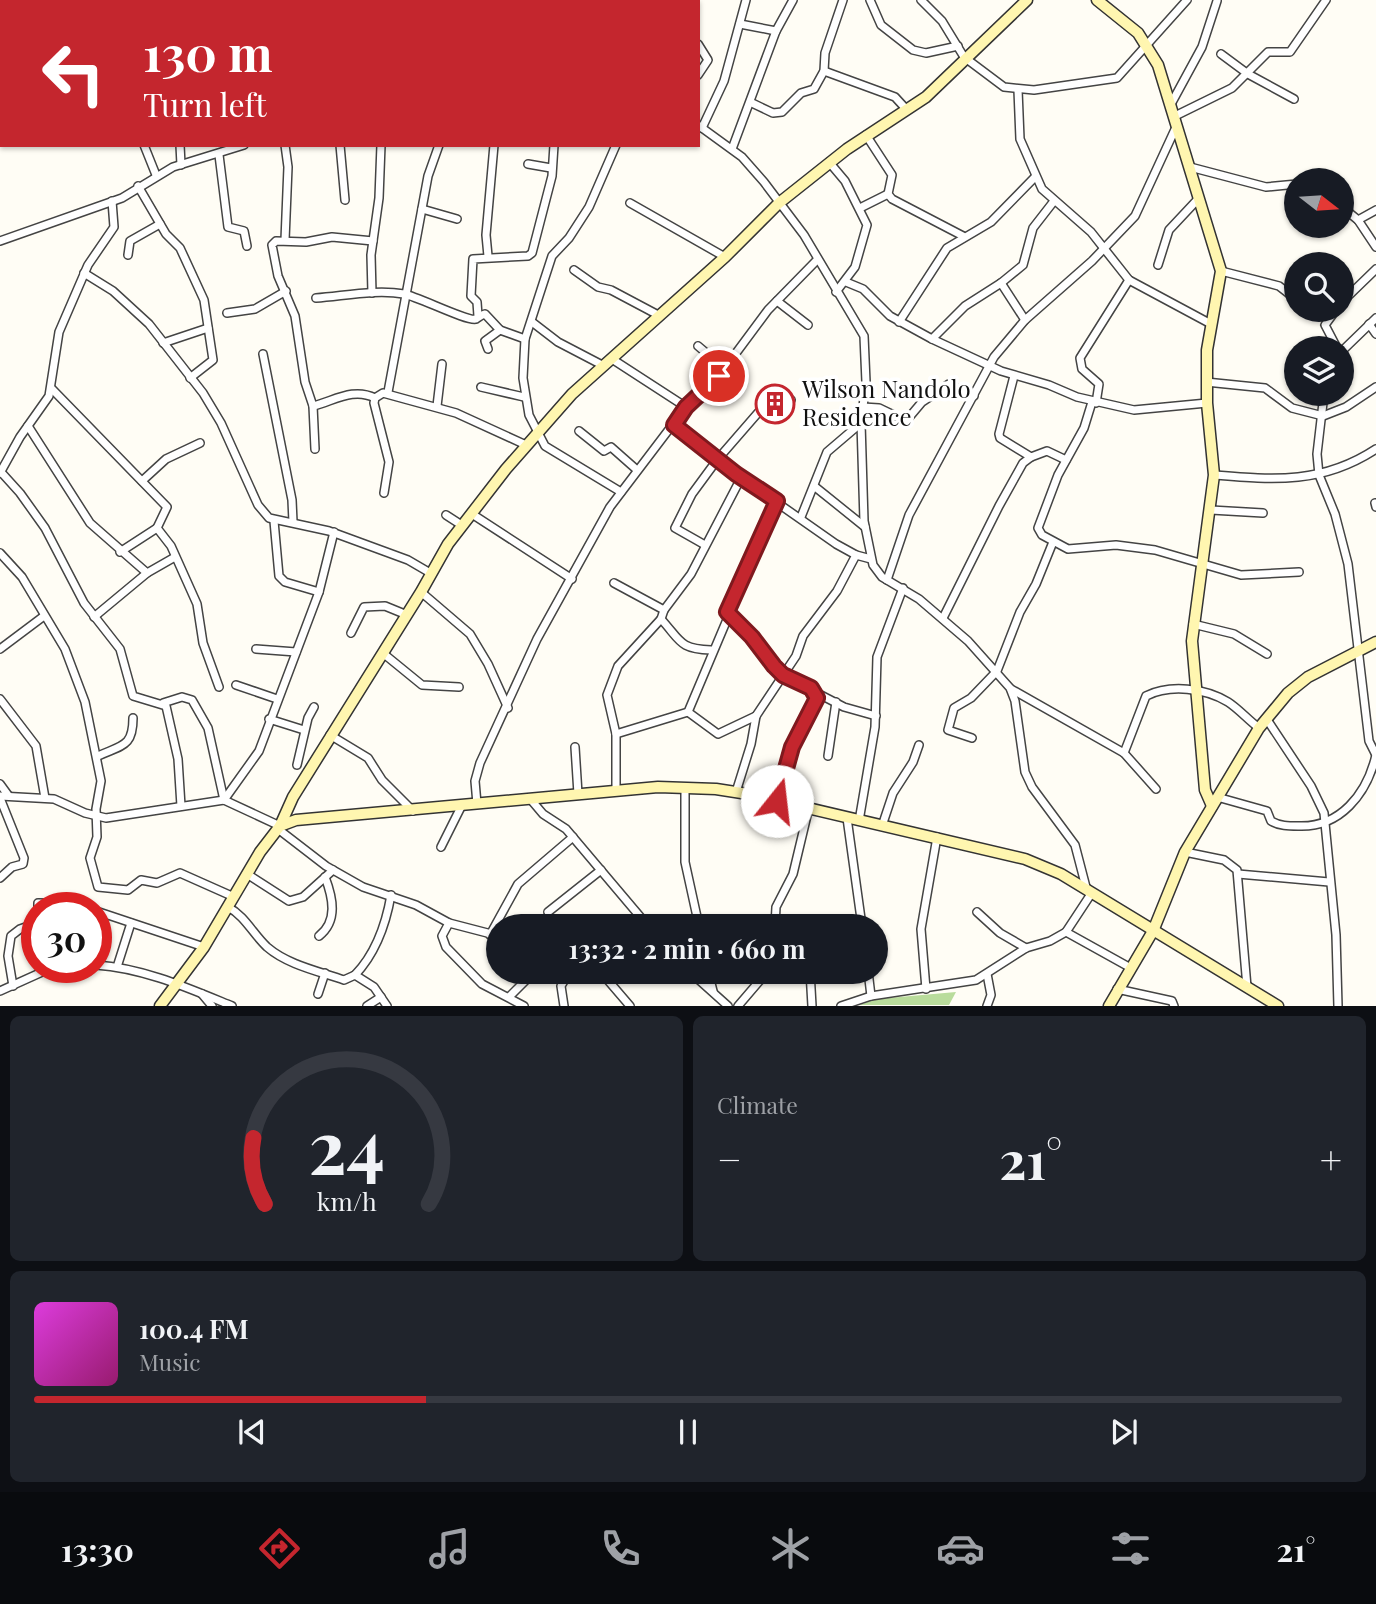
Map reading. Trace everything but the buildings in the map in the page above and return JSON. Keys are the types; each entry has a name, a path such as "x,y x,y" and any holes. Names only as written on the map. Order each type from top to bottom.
{"street":[{"path":"746,0 724,81 700,127 752,167 804,235 817,261 864,336 861,423 865,527 871,559 878,573 943,618 997,671 1010,688 1015,701 1025,772 1032,787 1075,845 1089,892 1066,932 1050,941 1026,947 976,981 871,996 841,1006"},
{"path":"732,149 752,103 776,31 793,0"},
{"path":"752,103 774,113 782,113 800,93 814,89 824,71 828,44 843,0"},
{"path":"870,0 881,25 893,31 912,50 926,52 958,46"},
{"path":"921,0 943,21 964,57 992,80 1018,90 1117,78 1187,0"},
{"path":"160,1006 204,947 247,874 279,828 293,797 384,654 448,544 526,445 608,362 725,257 779,203 866,135 926,97 964,57 1027,0"},
{"path":"1097,0 1147,43 1171,104 1221,271 1211,324 1206,382 1214,475 1193,624 1205,790 1214,802 1267,811 1271,821 1281,825 1325,824 1345,813 1369,775 1376,755 1368,741 1348,564 1335,514 1320,475 1318,454 1323,406"},
{"path":"887,580 909,515 989,366 1025,320 1104,249 1140,209 1176,120 1231,88 1268,52 1290,52 1326,0"},
{"path":"1171,104 1202,47 1217,1"},
{"path":"740,24 776,31"},
{"path":"700,47 708,60 700,72"},
{"path":"1220,54 1248,74 1294,99"},
{"path":"824,71 895,97 906,109"},
{"path":"1018,90 1018,128 1035,177 1054,201 1091,232 1129,280 1211,324"},
{"path":"866,135 892,175 888,194"},
{"path":"145,147 156,176"},
{"path":"180,147 181,165"},
{"path":"0,241 112,201 181,165 239,147"},
{"path":"285,147 288,167 285,240"},
{"path":"340,147 345,200"},
{"path":"372,293 373,240 381,147"},
{"path":"388,392 422,209 438,147"},
{"path":"488,256 494,147"},
{"path":"478,316 477,302 471,296 473,259 488,256 520,257 532,253 554,147"},
{"path":"615,147 589,207 569,237 552,256 525,339 524,397 537,433 549,450 621,492"},
{"path":"219,155 228,227 244,231 247,246"},
{"path":"829,162 845,181 860,208 866,228 855,267 836,292"},
{"path":"528,164 551,167"},
{"path":"1190,167 1266,187 1284,185"},
{"path":"899,322 939,258 964,236 991,222 1035,177"},
{"path":"138,186 160,224 180,248 204,300 213,359 190,378"},
{"path":"888,194 964,236"},
{"path":"860,208 888,194"},
{"path":"1158,265 1170,230 1199,198"},
{"path":"112,201 114,227 84,272 59,332 52,389 0,473 20,493 45,528 56,553 94,617 120,649 133,696 163,703 182,696 192,700 208,728 224,800"},
{"path":"932,339 965,306 1023,265 1033,228 1054,201"},
{"path":"630,203 725,257"},
{"path":"422,209 457,219"},
{"path":"1358,219 1376,210"},
{"path":"1354,216 1376,247"},
{"path":"128,255 130,241 160,224"},
{"path":"315,449 313,406 305,382 295,316 278,276 272,248 276,241 285,240 306,242 332,237 373,240"},
{"path":"477,804 477,775 533,648 621,492 686,407 724,368 777,301 817,261"},
{"path":"574,270 598,287 611,290 660,316"},
{"path":"1354,288 1376,270"},
{"path":"1221,271 1279,286 1284,290"},
{"path":"84,272 119,296 149,324 207,398 258,505 274,521 279,576 285,582 318,592"},
{"path":"1129,280 1080,358 1083,369 1099,384 1084,428 1066,460 1038,528 1040,533 1073,549 1116,545 1142,548 1241,575 1299,572"},
{"path":"846,282 863,289 899,322 1014,376 1049,385 1094,402 1137,410 1207,403"},
{"path":"1001,283 1025,320"},
{"path":"227,313 255,309 286,291"},
{"path":"316,298 372,293 407,295 447,308 458,317 474,320 478,316 489,316 500,330 525,339"},
{"path":"777,301 808,325"},
{"path":"1354,339 1376,317"},
{"path":"532,322 558,342 608,362 686,407"},
{"path":"1369,324 1376,334"},
{"path":"163,343 208,328"},
{"path":"488,349 485,341 500,330"},
{"path":"698,346 724,368"},
{"path":"263,354 292,500 293,522"},
{"path":"437,406 442,364"},
{"path":"1014,376 999,434 1031,457"},
{"path":"1206,382 1265,388 1292,408 1323,416 1346,407 1376,387"},
{"path":"863,407 880,408 906,421 922,402 949,384 974,396"},
{"path":"481,387 524,397"},
{"path":"52,389 167,507 158,528 120,552"},
{"path":"705,545 675,528 692,494 717,460 777,391 791,400"},
{"path":"313,406 349,394 362,393 375,398 388,392 437,406 526,445"},
{"path":"375,398 376,422 389,462 384,493"},
{"path":"801,517 827,452 861,423"},
{"path":"674,425 741,478 856,555 871,559"},
{"path":"28,426 84,514 120,552 147,573"},
{"path":"579,431 604,451 611,447 637,470"},
{"path":"142,481 166,459 200,443"},
{"path":"943,618 1023,463 1047,451 1066,460"},
{"path":"1214,475 1269,479 1320,475 1331,473 1375,451"},
{"path":"616,789 616,734 607,703 609,687 618,666 661,619 664,610 691,574 741,478"},
{"path":"814,486 865,527"},
{"path":"688,712 727,612 777,501"},
{"path":"1211,510 1263,513"},
{"path":"446,514 463,526"},
{"path":"472,514 572,579"},
{"path":"274,521 293,522 334,532 408,560 432,574"},
{"path":"158,528 197,604 204,643 219,687"},
{"path":"224,800 256,758 318,592 334,532"},
{"path":"972,738 953,734 948,730 954,708 971,698 997,671 1020,612 1036,584 1054,542"},
{"path":"0,553 22,577 65,649 78,679 98,755 101,781 96,816 97,837 90,858 94,879 102,889 128,890 141,880 157,883 180,873 234,897"},
{"path":"736,792 751,744 756,716 796,656 803,636 838,591 856,555"},
{"path":"94,617 147,573 175,557"},
{"path":"614,583 664,610"},
{"path":"859,821 876,716 877,657 903,588"},
{"path":"421,592 470,634 488,664 508,708"},
{"path":"351,634 364,607 386,606 407,615"},
{"path":"727,612 783,675 844,707 876,716"},
{"path":"0,649 44,616"},
{"path":"661,619 681,644 694,649 711,650"},
{"path":"1193,624 1234,634 1267,654"},
{"path":"1109,1006 1129,967 1153,930 1185,852 1266,718 1308,677 1376,642"},
{"path":"256,649 296,652"},
{"path":"384,654 422,685 459,688"},
{"path":"236,685 277,699"},
{"path":"1010,688 1124,753 1141,768 1156,789"},
{"path":"1124,753 1146,696 1171,688 1214,696 1229,703 1259,728"},
{"path":"777,801 792,747 815,704 815,692"},
{"path":"0,699 36,747 45,798"},
{"path":"828,756 836,701"},
{"path":"163,703 178,760 181,806"},
{"path":"297,765 304,730 314,707"},
{"path":"688,712 718,734 756,716"},
{"path":"616,734 688,712"},
{"path":"98,755 132,738 133,718"},
{"path":"1266,718 1318,797 1325,824 1336,935 1338,1006"},
{"path":"269,719 304,730"},
{"path":"330,735 368,758 382,780 413,811"},
{"path":"882,826 894,793 913,762 919,745"},
{"path":"575,747 578,794"},
{"path":"0,784 24,858 23,863 3,869 0,878"},
{"path":"279,828 296,820 532,801 616,789 685,788 736,792 1025,859 1061,874 1278,1006"},
{"path":"685,788 685,862 695,914"},
{"path":"3,796 45,798 96,816 117,817 224,800 279,828 333,870 363,887 391,895 449,922 486,934"},
{"path":"532,801 543,814 566,829 635,914"},
{"path":"441,847 462,805"},
{"path":"776,914 776,907 793,874 809,807"},
{"path":"847,818 860,914"},
{"path":"502,914 518,884 573,837"},
{"path":"926,989 921,929 937,837"},
{"path":"1185,852 1224,860 1234,866 1237,874 1247,987"},
{"path":"247,874 289,901 303,897 333,870"},
{"path":"548,912 601,870"},
{"path":"1237,874 1244,872 1329,882"},
{"path":"319,936 332,923 333,914 325,877"},
{"path":"228,907 268,947 292,962 344,980 355,975 368,962 370,949 386,923 391,895"},
{"path":"977,912 1000,933 1026,947"},
{"path":"112,916 204,947"},
{"path":"449,922 442,936 446,947 482,984 524,1006"},
{"path":"117,967 131,923"},
{"path":"13,986 8,956 11,936 21,929"},
{"path":"1066,932 1129,967"},
{"path":"112,967 178,984 232,1006"},
{"path":"318,995 325,973"},
{"path":"987,974 991,995 987,1006"},
{"path":"355,975 374,987 387,1006"},
{"path":"0,991 21,982"},
{"path":"509,997 522,984"},
{"path":"562,984 564,1006"},
{"path":"610,984 625,1004"},
{"path":"704,984 728,1006"},
{"path":"711,984 713,992"},
{"path":"738,1006 757,984"},
{"path":"811,984 812,1006"},
{"path":"870,984 871,996"},
{"path":"1117,989 1172,1001 1174,1006"},
{"path":"202,993 212,1006"},
{"path":"367,1006 381,998"}],"green space":[{"path":"956,992 949,1005 859,1005 877,999"}],"place":[{"name":"Wilson Nandolo Residence","path":"775,404"}],"route":[{"path":"719,376 686,407 674,425 717,460 777,501 727,612 745,629 783,675 811,688 817,698 792,747 777,801"}]}
